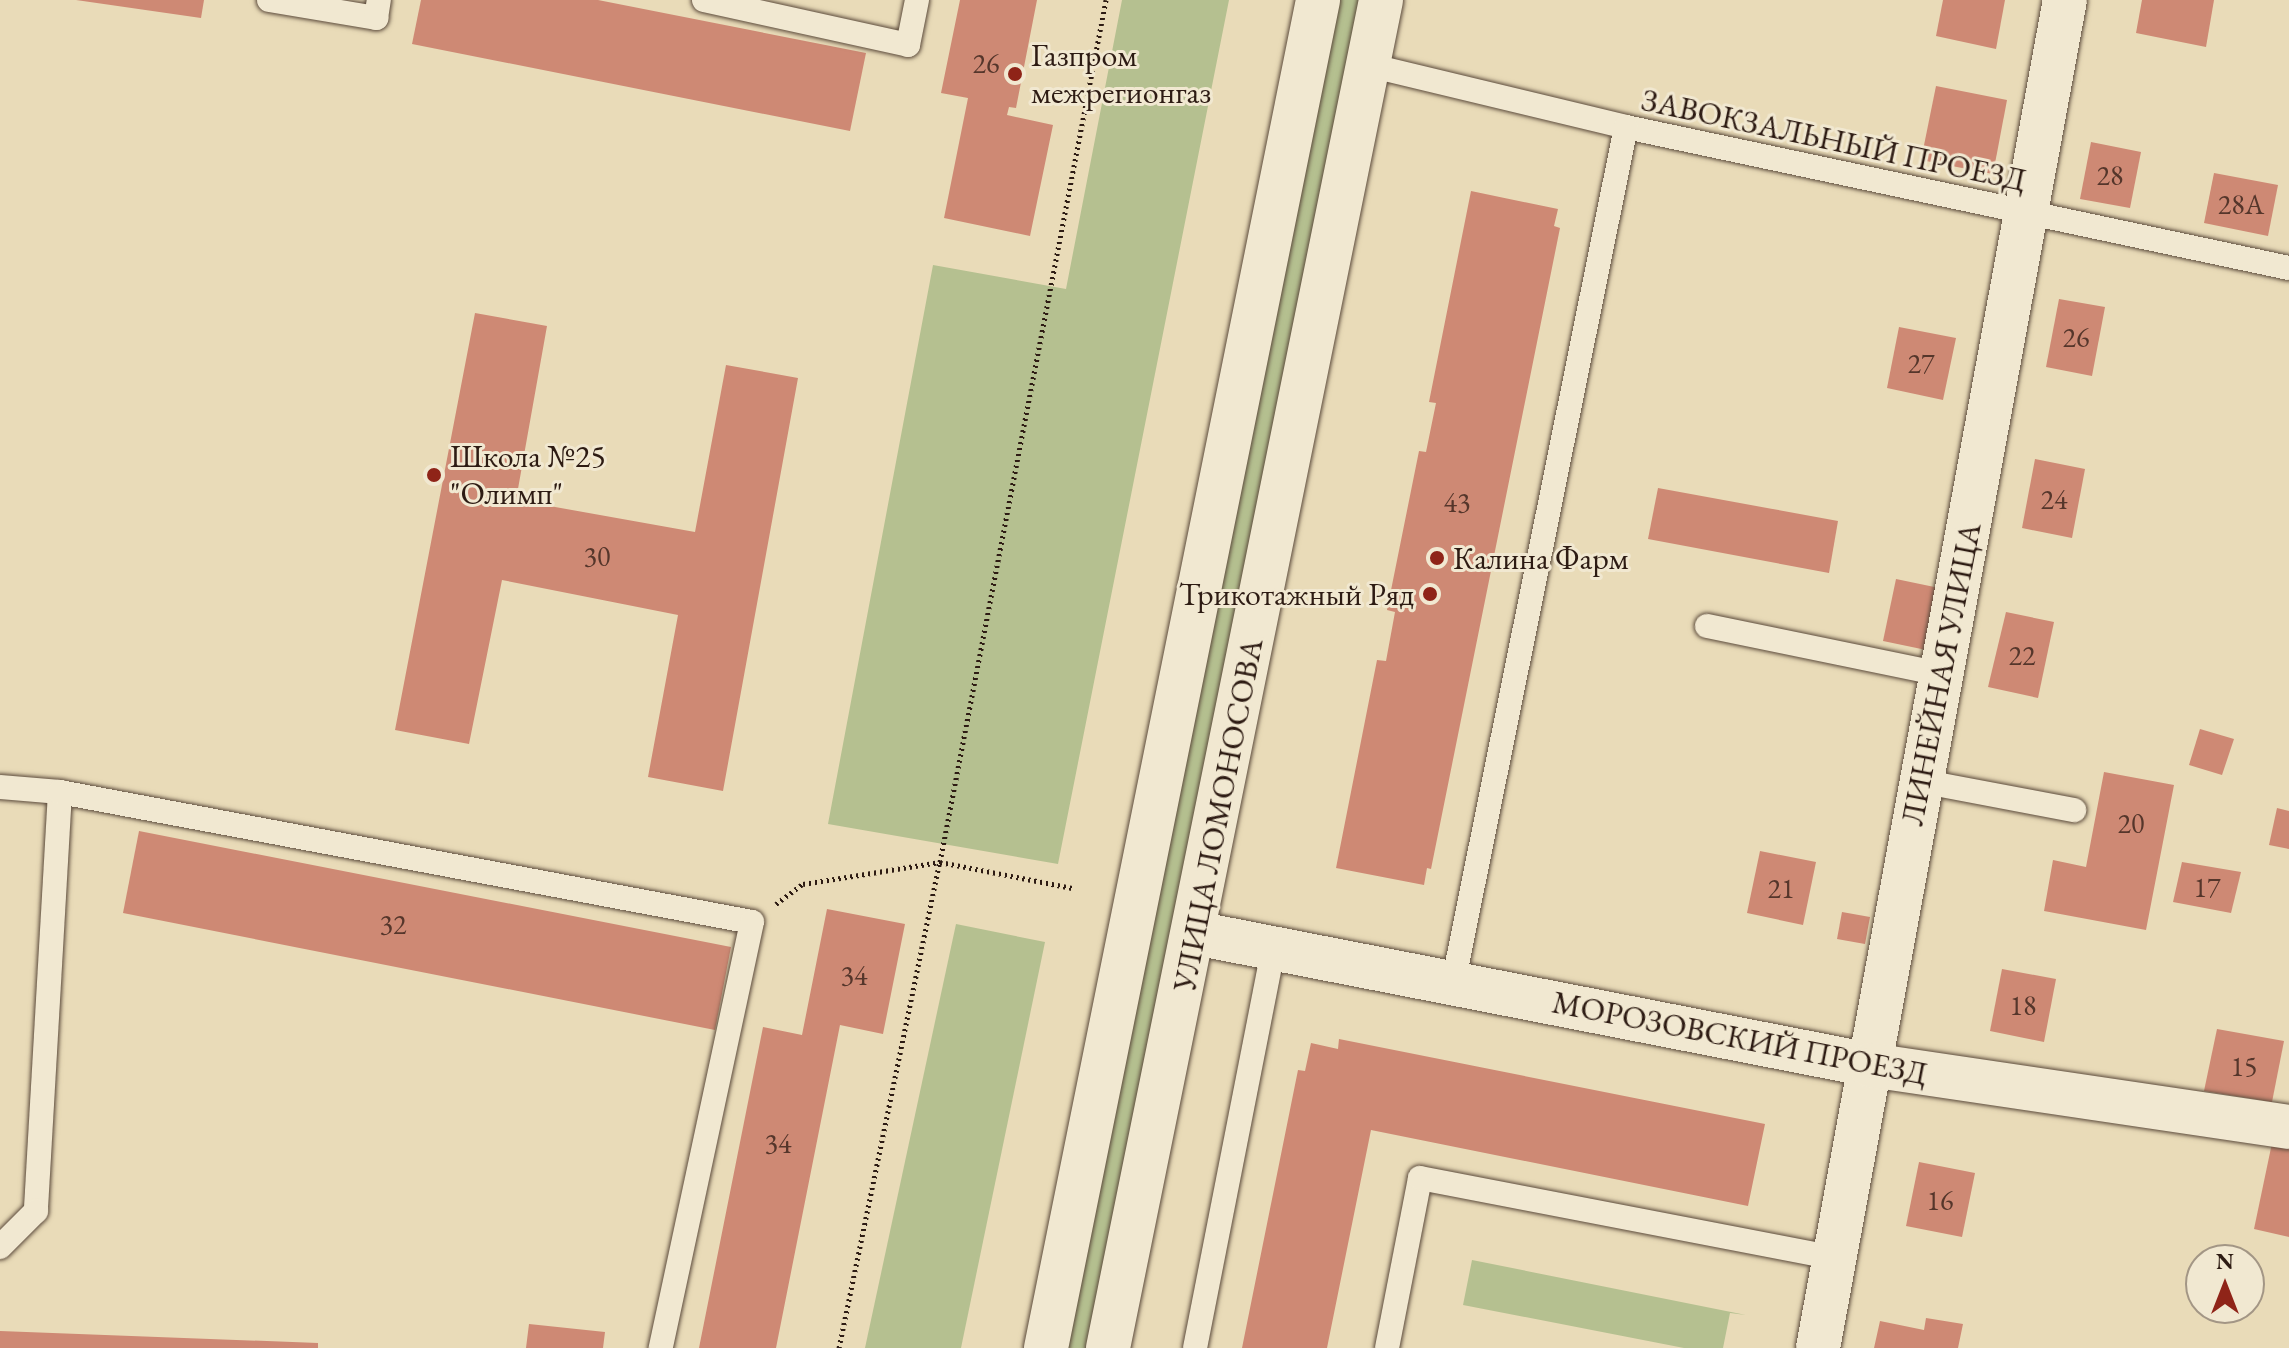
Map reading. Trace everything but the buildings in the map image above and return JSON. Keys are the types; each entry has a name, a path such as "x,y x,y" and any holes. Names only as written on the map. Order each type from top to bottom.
{"main road":[{"name":"УЛИЦА ЛОМОНОСОВА","path":"1046,1348 1318,0"},
{"name":"УЛИЦА ЛОМОНОСОВА","path":"1108,1348 1195,933 1381,0"},
{"name":"ЛИНЕЙНАЯ УЛИЦА","path":"1818,1348 2065,0"},
{"name":"МОРОЗОВСКИЙ ПРОЕЗД","path":"1195,933 1870,1065 2289,1127"}],"lane":[{"path":"269,0 376,18 379,0"},
{"path":"704,0 908,45 917,0"},
{"name":"ЗАВОКЗАЛЬНЫЙ ПРОЕЗД","path":"1368,65 1626,127 2026,215 2289,268"},
{"path":"1453,984 1626,127"},
{"path":"1707,626 1940,674"},
{"path":"1920,781 2074,810"},
{"path":"0,787 60,792 752,922 661,1348"},
{"path":"0,1247 36,1211 60,792"},
{"path":"1195,1348 1273,950"},
{"path":"1387,1348 1420,1178 1835,1258"}],"path":[{"path":"839,1348 940,862 1106,0"},
{"path":"752,922 803,884 940,862 1073,888"}],"green space":[{"path":"1122,0 1229,0 1058,864 828,824 933,265 1066,289"},
{"path":"1339,0 1359,0 1086,1348 1066,1348"},
{"path":"956,924 1045,942 961,1348 865,1348"},
{"path":"1472,1260 1746,1315 1730,1313 1723,1348 1684,1348 1463,1305"}],"place":[{"name":"Газпром межрегионгаз","path":"1015,74"},
{"name":"Школа №25 \"Олимп\"","path":"434,475"},
{"name":"Калина Фарм","path":"1437,558"},
{"name":"Трикотажный Ряд","path":"1430,594"}]}
